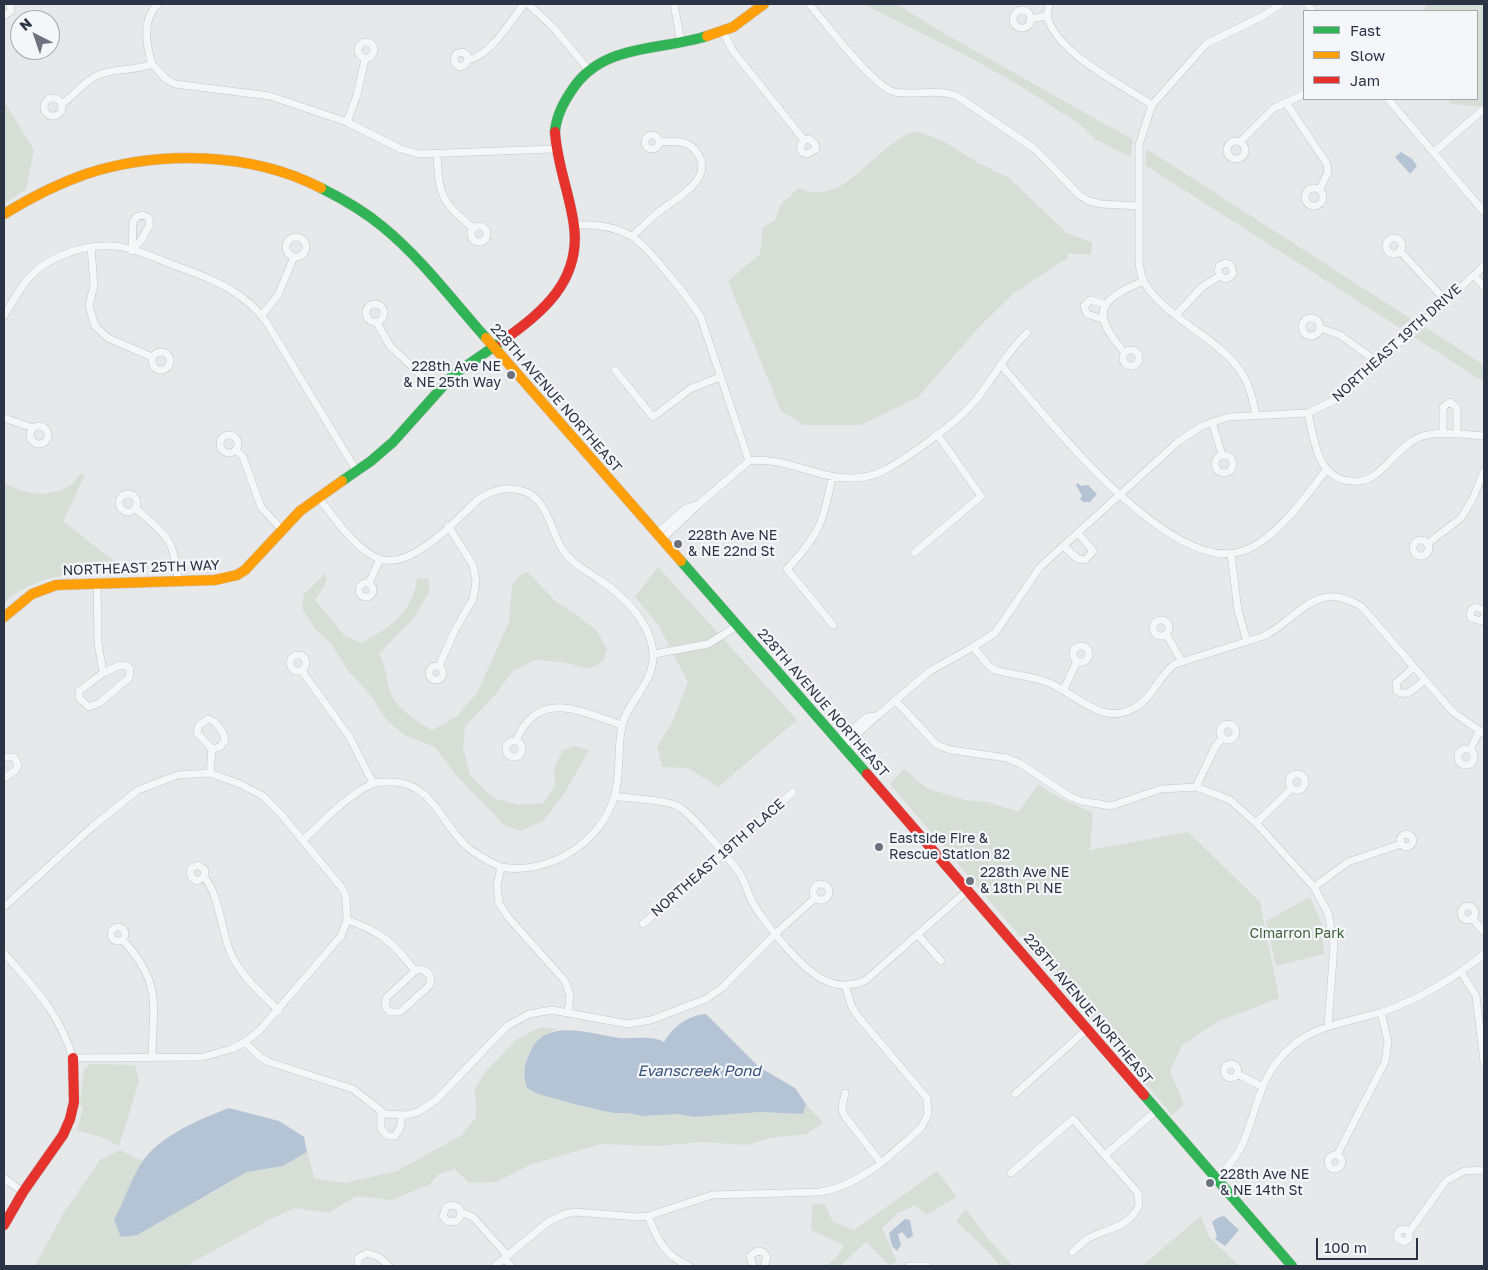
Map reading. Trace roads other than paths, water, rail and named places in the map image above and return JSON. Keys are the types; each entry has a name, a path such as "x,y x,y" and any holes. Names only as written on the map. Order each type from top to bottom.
{"main road":[{"name":"NORTHEAST 25TH WAY","path":"4,617 19,602 42,589 56,585 97,582 215,580 237,575 256,561 300,511 392,443 437,390 491,345 504,341 515,334 541,311 562,286 573,262 575,225 554,149 555,133 561,106 588,69 602,61 626,52 723,32 764,4"},
{"name":"228TH AVENUE NORTHEAST","path":"4,214 68,181 99,170 148,160 202,157 227,160 278,171 311,182 359,209 397,240 842,744 1026,956 1086,1030 1218,1178 1292,1266"},
{"path":"4,1225 23,1192 53,1150 70,1119 74,1102 73,1058"}],"street":[{"path":"4,16 9,13 11,4"},
{"path":"158,4 148,21 148,46 152,64 166,79 175,84 270,96 347,122 401,149 420,154 436,155 554,149"},
{"path":"468,60 477,58 486,51 524,4"},
{"path":"528,4 553,27 588,69"},
{"path":"674,4 681,42"},
{"path":"809,4 883,87 903,93 950,93 957,96 1035,148 1072,189 1084,198 1101,204 1139,206"},
{"path":"1049,4 1047,16 1057,38 1070,52 1152,105"},
{"path":"1256,415 1249,387 1242,373 1224,354 1176,315 1144,281 1139,263 1139,144 1152,105 1206,44 1281,4"},
{"path":"1030,19 1047,16"},
{"path":"723,32 733,51 804,140"},
{"path":"347,122 357,95 365,58"},
{"path":"62,104 84,84 100,74 134,70 152,64"},
{"path":"1240,142 1266,114 1303,94"},
{"path":"1389,100 1484,212"},
{"path":"1286,103 1327,164 1328,172 1320,189"},
{"path":"1434,152 1484,109"},
{"path":"632,236 688,190 701,174 701,159 692,146 678,141 659,142"},
{"path":"436,155 438,180 444,201 472,228"},
{"path":"575,225 600,225 632,236 696,309 749,461"},
{"path":"4,316 28,279 39,269 73,251 90,247 113,246 132,250 223,284 251,304 262,315 356,470"},
{"path":"90,247 94,285 89,306 95,326 108,338 152,357"},
{"path":"1400,251 1445,300"},
{"path":"262,315 278,295 294,257"},
{"name":"NORTHEAST 19TH DRIVE","path":"842,744 867,717 877,716 930,670 973,647 1000,627 1040,567 1179,441 1212,422 1228,417 1308,413 1337,399 1376,361 1484,266"},
{"path":"1474,275 1484,287"},
{"path":"1176,315 1202,287 1220,276"},
{"path":"1125,353 1111,336 1102,319 1102,311 1105,304 1129,287 1144,281"},
{"path":"1102,319 1086,314 1084,306 1090,300 1105,304"},
{"path":"377,323 383,337 393,350 437,390"},
{"path":"1320,328 1340,335 1376,361"},
{"path":"659,537 749,461 766,460 832,477 856,478 874,475 884,470 937,434 974,403 1014,345 1027,333"},
{"path":"1000,364 1120,496 1185,543 1206,550 1231,554 1254,545 1296,510 1326,470"},
{"path":"615,370 653,417 690,389 720,377"},
{"path":"1443,434 1443,407 1450,402 1455,404 1457,408 1457,434"},
{"path":"1308,413 1317,451 1326,470 1340,479 1360,481 1369,479 1416,439 1427,435 1457,434 1484,436"},
{"path":"4,418 33,428"},
{"path":"1212,422 1222,455"},
{"path":"914,553 981,496 937,434"},
{"path":"236,450 243,457 261,507 283,531"},
{"path":"1427,544 1462,518 1484,471"},
{"path":"832,477 826,508 817,534 786,569 833,625"},
{"path":"304,840 342,805 373,784 403,783 421,790 433,802 466,846 486,860 501,867 515,870 536,868 570,852 594,832 615,796 622,725 642,688 654,654 645,626 635,612 611,588 572,562 564,552 536,499 520,490 499,489 480,498 415,554 399,559 380,559 354,540 318,497"},
{"path":"135,508 170,541 176,556 178,581"},
{"path":"439,666 455,630 472,600 476,581 473,565 448,526"},
{"path":"1063,546 1078,560 1085,560 1089,557 1093,551 1078,532"},
{"path":"1231,554 1236,601 1246,641"},
{"path":"369,583 380,559"},
{"path":"97,582 98,642 103,673"},
{"path":"973,647 984,661 995,670 1045,682 1064,689 1094,709 1110,714 1122,712 1143,702 1164,673 1181,660 1274,631 1308,604 1324,597 1348,599 1362,607 1453,712 1482,733 1470,750"},
{"path":"654,654 708,644 737,626"},
{"path":"1166,634 1181,660"},
{"path":"1064,689 1077,661"},
{"path":"120,665 127,666 130,669 129,678 99,703 89,707 79,698 79,691 103,673 120,665"},
{"path":"1414,667 1396,682 1397,691 1402,694 1408,694 1425,680"},
{"path":"301,670 349,736 373,784"},
{"path":"895,700 937,744 951,750 1007,758 1021,764 1069,796 1081,801 1111,806 1161,790 1196,787 1230,800 1256,823 1314,887 1328,913 1334,944 1328,1026"},
{"path":"516,741 530,720 553,707 566,707 622,725"},
{"path":"210,773 212,749 198,733 199,724 208,719 212,720 225,735 223,745 212,749"},
{"path":"1196,787 1215,747 1223,737"},
{"path":"4,757 14,757 18,765 16,770 4,778"},
{"path":"4,907 92,827 138,790 178,775 210,773 240,784 263,796 304,840 342,888 346,897 347,920 341,936 279,1011 245,1042 204,1057 73,1058 61,1025 52,1010 4,954"},
{"path":"1256,823 1292,788"},
{"name":"NORTHEAST 19TH PLACE","path":"643,924 793,792"},
{"path":"615,796 674,804 688,815 742,876 753,903 775,934 816,977 834,985 845,986 866,980 968,890"},
{"path":"1314,887 1348,862 1401,844"},
{"path":"501,867 497,886 499,903 508,917 565,981 570,995 568,1012"},
{"path":"204,877 211,888 232,955 248,980 279,1011"},
{"path":"245,1042 261,1058 353,1089 381,1111 398,1115 418,1112 436,1100 497,1035 518,1018 540,1010 568,1012 628,1024 651,1020 697,1003 723,987 775,934 815,898"},
{"path":"1472,918 1484,932"},
{"path":"347,920 378,932 399,949 416,970"},
{"path":"918,935 941,961"},
{"path":"123,940 144,966 154,992 152,1057"},
{"path":"1218,1178 1232,1163 1244,1140 1261,1086 1276,1062 1291,1047 1312,1032 1380,1012 1436,988 1484,954"},
{"path":"422,969 428,973 431,980 430,985 400,1012 390,1012 385,1006 386,998 416,970 422,969"},
{"path":"1461,972 1476,996 1484,1062"},
{"path":"495,1266 548,1222 565,1214 575,1212 619,1217 648,1216 712,1195 834,1190 861,1178 881,1163 921,1128 926,1122 928,1107 922,1090 856,1014 845,986"},
{"path":"1337,1156 1385,1062 1388,1042 1380,1012"},
{"path":"1015,1094 1086,1030"},
{"path":"1237,1074 1261,1086"},
{"path":"844,1093 842,1108 844,1115 881,1163"},
{"path":"1105,1155 1157,1110"},
{"path":"381,1111 382,1129 388,1136 395,1136 398,1132 398,1115"},
{"path":"1011,1173 1073,1119 1138,1193 1139,1205 1130,1219 1120,1226 1085,1240 1072,1252"},
{"path":"1409,1232 1446,1181 1464,1172 1484,1170"},
{"path":"4,1178 23,1192"},
{"path":"461,1212 473,1217 511,1266"},
{"path":"648,1216 662,1248 689,1266"},
{"path":"751,1266 750,1259 752,1254 760,1251 767,1257 764,1266"},
{"path":"358,1266 358,1258 367,1253 379,1257 389,1266"},
{"path":"909,1266 928,1266"}],"water":[{"path":"1401,152 1412,159 1417,166 1410,174 1395,157"},
{"path":"1078,483 1081,486 1088,485 1097,494 1090,502 1083,502 1080,499 1082,496 1076,485"},
{"name":"Evanscreek Pond","path":"706,1014 759,1067 795,1088 806,1104 803,1114 760,1112 694,1117 678,1114 643,1116 613,1113 538,1094 527,1088 525,1083 524,1070 526,1061 537,1041 546,1034 569,1030 619,1038 654,1039 664,1042 681,1023 693,1017"},
{"path":"229,1108 279,1121 304,1137 307,1152 283,1166 247,1172 137,1235 121,1237 114,1220 142,1162 159,1144 170,1136 206,1117"},
{"path":"1224,1216 1239,1230 1225,1246 1215,1239 1217,1236 1212,1222"},
{"path":"905,1219 910,1220 913,1236 908,1239 902,1232 898,1234 901,1245 897,1251 892,1246 889,1233"}],"place":[{"name":"228th Ave NE & NE 25th Way","path":"511,375"},
{"name":"228th Ave NE & NE 22nd St","path":"678,544"},
{"name":"Eastside Fire & Rescue Station 82","path":"879,847"},
{"name":"228th Ave NE & 18th Pl NE","path":"970,881"},
{"name":"228th Ave NE & NE 14th St","path":"1210,1183"}],"park label":[{"name":"Cimarron Park","path":"1297,934"}]}
